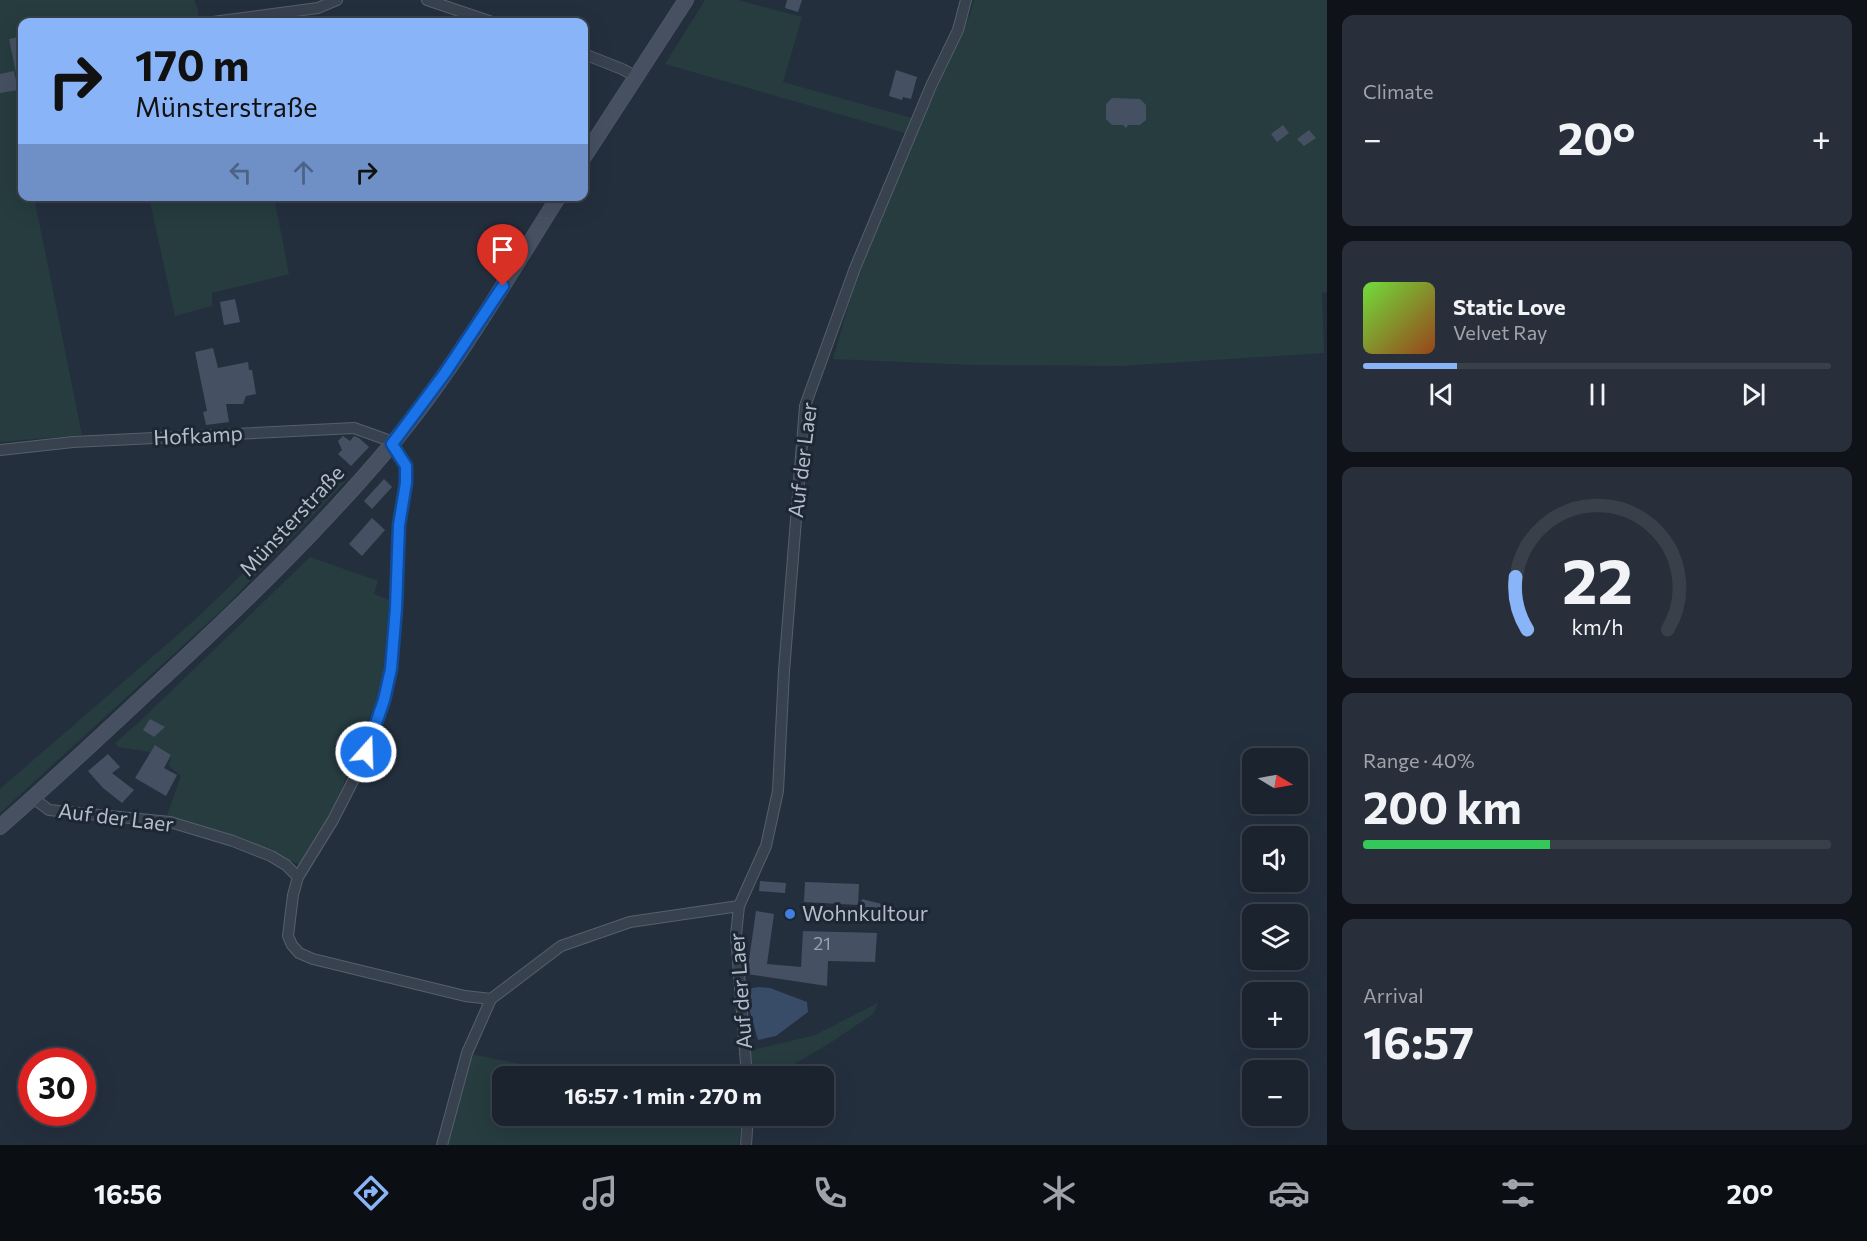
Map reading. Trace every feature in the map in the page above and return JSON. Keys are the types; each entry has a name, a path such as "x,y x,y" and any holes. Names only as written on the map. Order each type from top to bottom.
{"main road":[{"path":"588,151 634,76 686,0"},
{"name":"Münsterstraße","path":"0,827 286,561 392,444 472,333 556,201"}],"street":[{"path":"243,18 318,8 337,0"},
{"path":"427,0 480,18"},
{"name":"Auf der Laer","path":"746,1066 736,934 739,906 766,846 778,791 785,660 805,406 855,268 931,86 958,30 966,0"},
{"path":"588,56 634,76"},
{"name":"Hofkamp","path":"0,450 73,442 354,428 385,439 392,444"},
{"path":"392,444 406,466 406,483 399,525 391,669 384,700 354,779 333,820 298,877 288,936 299,953 333,964 465,996 491,999 467,1053 442,1145"},
{"name":"Auf der Laer","path":"33,798 49,810 171,822 233,841 271,856 286,865 298,877"},
{"name":"Auf der Laer","path":"491,999 561,946 630,922 739,906"},
{"path":"746,1145 747,1126"}],"green space":[{"path":"0,0 194,0 198,9 198,18 18,18 18,201 35,201 82,435 0,442"},
{"path":"705,0 738,0 802,17 783,82 912,118 905,133 665,64"},
{"path":"974,0 1327,0 1327,292 1322,293 1324,353 1121,366 974,365 833,359 857,276"},
{"path":"150,201 275,201 289,274 212,293 212,306 175,316"},
{"path":"346,481 224,608 0,813 0,789 197,618 275,542 328,486"},
{"path":"310,557 378,581 374,594 389,600 382,685 336,804 300,865 231,836 166,818 181,776 169,766 171,755 156,745 150,752 118,747 115,743"},
{"path":"878,1003 873,1014 791,1066 752,1065 748,1051 815,1035"},
{"path":"471,1054 529,1066 492,1066 492,1126 741,1126 739,1145 447,1145"}],"water":[{"path":"752,988 770,988 807,1002 808,1012 776,1036 758,1040 749,1008 750,991"}],"building":[{"path":"787,0 802,0 798,12 785,8"},
{"path":"18,37 18,83 9,39"},
{"path":"896,70 917,77 911,99 903,97 902,100 889,96"},
{"path":"14,71 18,90 0,93 0,74"},
{"path":"1112,98 1140,99 1146,105 1146,120 1140,125 1128,125 1126,128 1123,125 1112,125 1106,119 1106,104"},
{"path":"1283,125 1289,133 1277,142 1271,134"},
{"path":"1309,130 1316,138 1304,146 1297,139"},
{"path":"235,299 240,322 224,325 220,302"},
{"path":"213,348 218,368 248,362 249,370 252,370 256,394 246,396 243,404 226,404 229,422 206,425 203,412 207,411 195,352"},
{"path":"343,436 350,441 354,436 359,438 369,447 351,466 338,454 342,450 338,441"},
{"path":"384,479 392,487 372,509 364,501"},
{"path":"372,518 385,530 362,556 349,544"},
{"path":"150,719 165,727 154,737 143,730"},
{"path":"155,745 171,755 164,768 177,775 166,796 135,778"},
{"path":"108,754 120,767 112,773 134,790 122,803 103,788 88,771"},
{"path":"760,881 786,883 785,893 759,891"},
{"path":"805,882 859,884 858,905 804,902"},
{"path":"862,899 898,908 896,918 859,911"},
{"path":"756,911 774,914 767,964 801,967 803,931 877,933 875,962 828,961 827,986 747,974"}],"place":[{"name":"Wohnkultour","path":"790,914"}],"route":[{"path":"366,752 384,700 391,669 399,525 406,483 406,466 392,444 445,373 503,286"}]}
